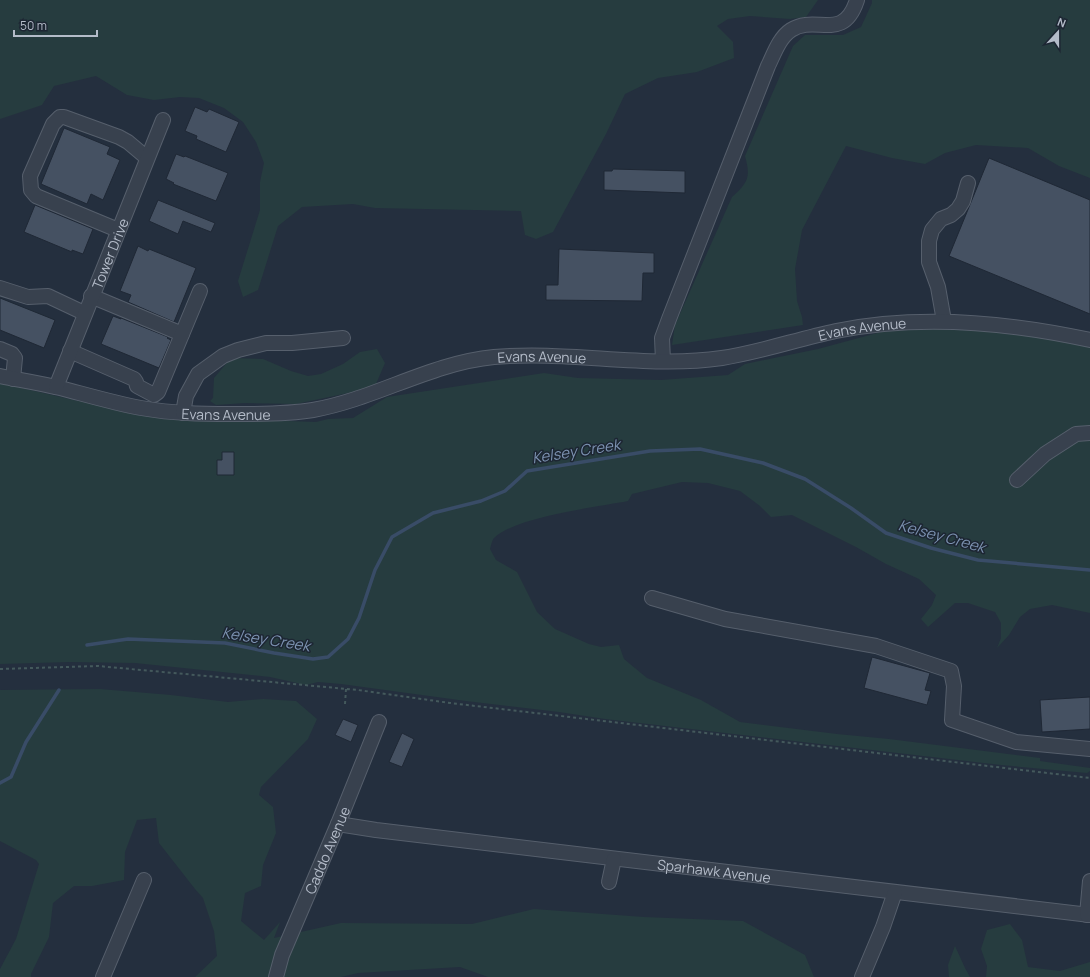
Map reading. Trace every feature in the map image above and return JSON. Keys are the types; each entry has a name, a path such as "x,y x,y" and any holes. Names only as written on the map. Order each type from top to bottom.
{"street":[{"path":"663,361 662,338 666,325 768,66 782,37 791,30 802,26 839,24 848,18 857,0"},
{"path":"118,230 36,196 31,190 30,176 53,124 60,117 64,117 119,137 128,142 148,158"},
{"name":"Tower Drive","path":"56,387 84,313 163,120"},
{"path":"944,321 938,287 929,262 929,241 932,230 941,219 951,215 958,209 963,201 968,184"},
{"path":"0,288 28,297 48,296 84,313"},
{"path":"70,352 134,379 137,386 154,395 158,392 200,291"},
{"path":"91,296 182,334"},
{"name":"Evans Avenue","path":"7,378 56,387 139,408 183,413 265,414 313,410 354,400 440,369 490,357 528,355 692,361 740,355 837,331 910,322 944,321 992,323 1090,340"},
{"path":"183,413 186,396 198,374 223,356 238,350 266,343 292,343 343,338"},
{"path":"0,349 12,354 16,358 7,378"},
{"path":"1016,480 1045,454 1076,434 1090,433"},
{"path":"652,598 725,619 876,646 951,671 954,686 952,720 1016,742 1090,749"},
{"name":"Caddo Avenue","path":"276,977 282,955 338,824 379,722"},
{"name":"Sparhawk Avenue","path":"338,824 614,859 1088,915"},
{"path":"609,882 614,859"},
{"path":"103,977 144,880"},
{"path":"1088,915 1090,881"},
{"path":"862,977 883,927 895,892"}],"path":[{"path":"0,669 98,666 346,689 1090,778"},
{"path":"345,704 346,689"}],"green space":[{"path":"0,0 818,0 806,17 790,19 750,16 728,19 717,26 733,42 734,58 697,72 658,78 625,94 606,134 553,232 536,239 525,235 521,211 375,208 353,204 302,207 278,226 258,290 243,297 238,281 260,210 260,182 264,163 256,142 243,122 224,108 199,98 180,97 154,100 127,95 96,76 54,86 42,105 0,119"},
{"path":"872,0 1090,0 1090,178 1059,166 1028,148 976,145 945,153 925,164 892,158 846,146 802,230 795,269 797,301 803,325 672,345 675,325 732,197 742,187 747,179 748,170 745,156 793,46 805,35 843,35 861,27"},
{"path":"983,328 1090,345 1090,613 1052,605 1030,609 1020,617 1009,635 997,648 1001,638 1001,623 995,612 968,603 955,603 928,627 921,619 932,605 936,595 919,579 886,564 856,547 792,515 771,517 760,506 740,491 708,483 682,482 632,494 628,501 557,514 519,524 494,538 490,549 496,560 517,572 537,612 555,629 589,644 601,647 619,645 624,659 647,678 701,700 740,722 1040,758 1040,761 1090,768 1090,771 1087,773 1001,765 605,719 341,684 318,682 306,685 270,677 135,663 70,662 0,664 0,383 78,401 201,418 316,422 328,419 353,418 387,397 544,373 578,378 661,380 728,375 745,364 818,349 881,332 906,329"},
{"path":"377,349 385,363 376,384 353,392 296,404 245,403 216,405 210,401 213,398 214,378 231,358 263,359 291,371 308,376 321,374 343,364 360,352"},
{"path":"100,689 171,695 228,702 263,699 296,701 317,719 308,739 261,787 259,795 273,807 276,833 263,865 261,886 245,893 241,921 264,940 280,922 274,938 341,923 472,924 534,909 644,917 743,921 805,955 814,977 488,977 460,967 358,973 341,977 195,977 217,956 214,931 203,898 159,843 156,818 137,820 125,852 124,880 92,886 74,886 53,903 49,937 31,974 31,977 0,977 0,969 16,939 39,864 36,860 0,841 0,690"},
{"path":"1010,924 1022,940 1028,967 1060,971 1090,962 1090,977 986,977 987,966 981,949 987,930"},
{"path":"955,946 970,977 949,977 948,965"}],"building":[{"path":"195,107 207,112 209,109 239,122 226,152 196,139 197,136 185,131"},
{"path":"64,128 110,147 107,154 120,160 103,200 91,194 87,204 41,184"},
{"path":"176,154 185,156 228,173 216,201 173,184 174,183 166,179"},
{"path":"989,158 1090,200 1090,314 949,256"},
{"path":"613,169 685,171 685,193 604,190 604,171 612,171"},
{"path":"158,200 215,223 211,232 183,221 178,234 149,221"},
{"path":"35,205 93,229 83,254 72,250 72,252 24,232"},
{"path":"138,246 196,268 174,322 128,302 131,295 120,291"},
{"path":"559,249 654,253 654,273 643,273 642,301 546,300 546,285 558,285"},
{"path":"0,298 55,320 44,348 0,330"},
{"path":"113,316 168,337 167,338 171,340 159,368 101,344"},
{"path":"222,452 234,452 234,475 217,475 217,460 222,460"},
{"path":"872,657 930,673 925,690 931,691 927,705 864,688"},
{"path":"1090,697 1090,729 1042,732 1040,700"},
{"path":"343,719 358,725 351,742 335,735"},
{"path":"402,733 414,739 402,767 389,762"}],"waterway":[{"name":"Kelsey Creek","path":"87,645 128,639 225,643 313,659 328,657 348,639 359,618 375,570 392,537 433,513 481,501 505,491 527,471 650,451 700,449 763,463 805,479 851,508 886,533 931,548 978,560 1090,570"},
{"name":"Kelsey Creek","path":"0,783 11,777 26,742 59,690"}]}
